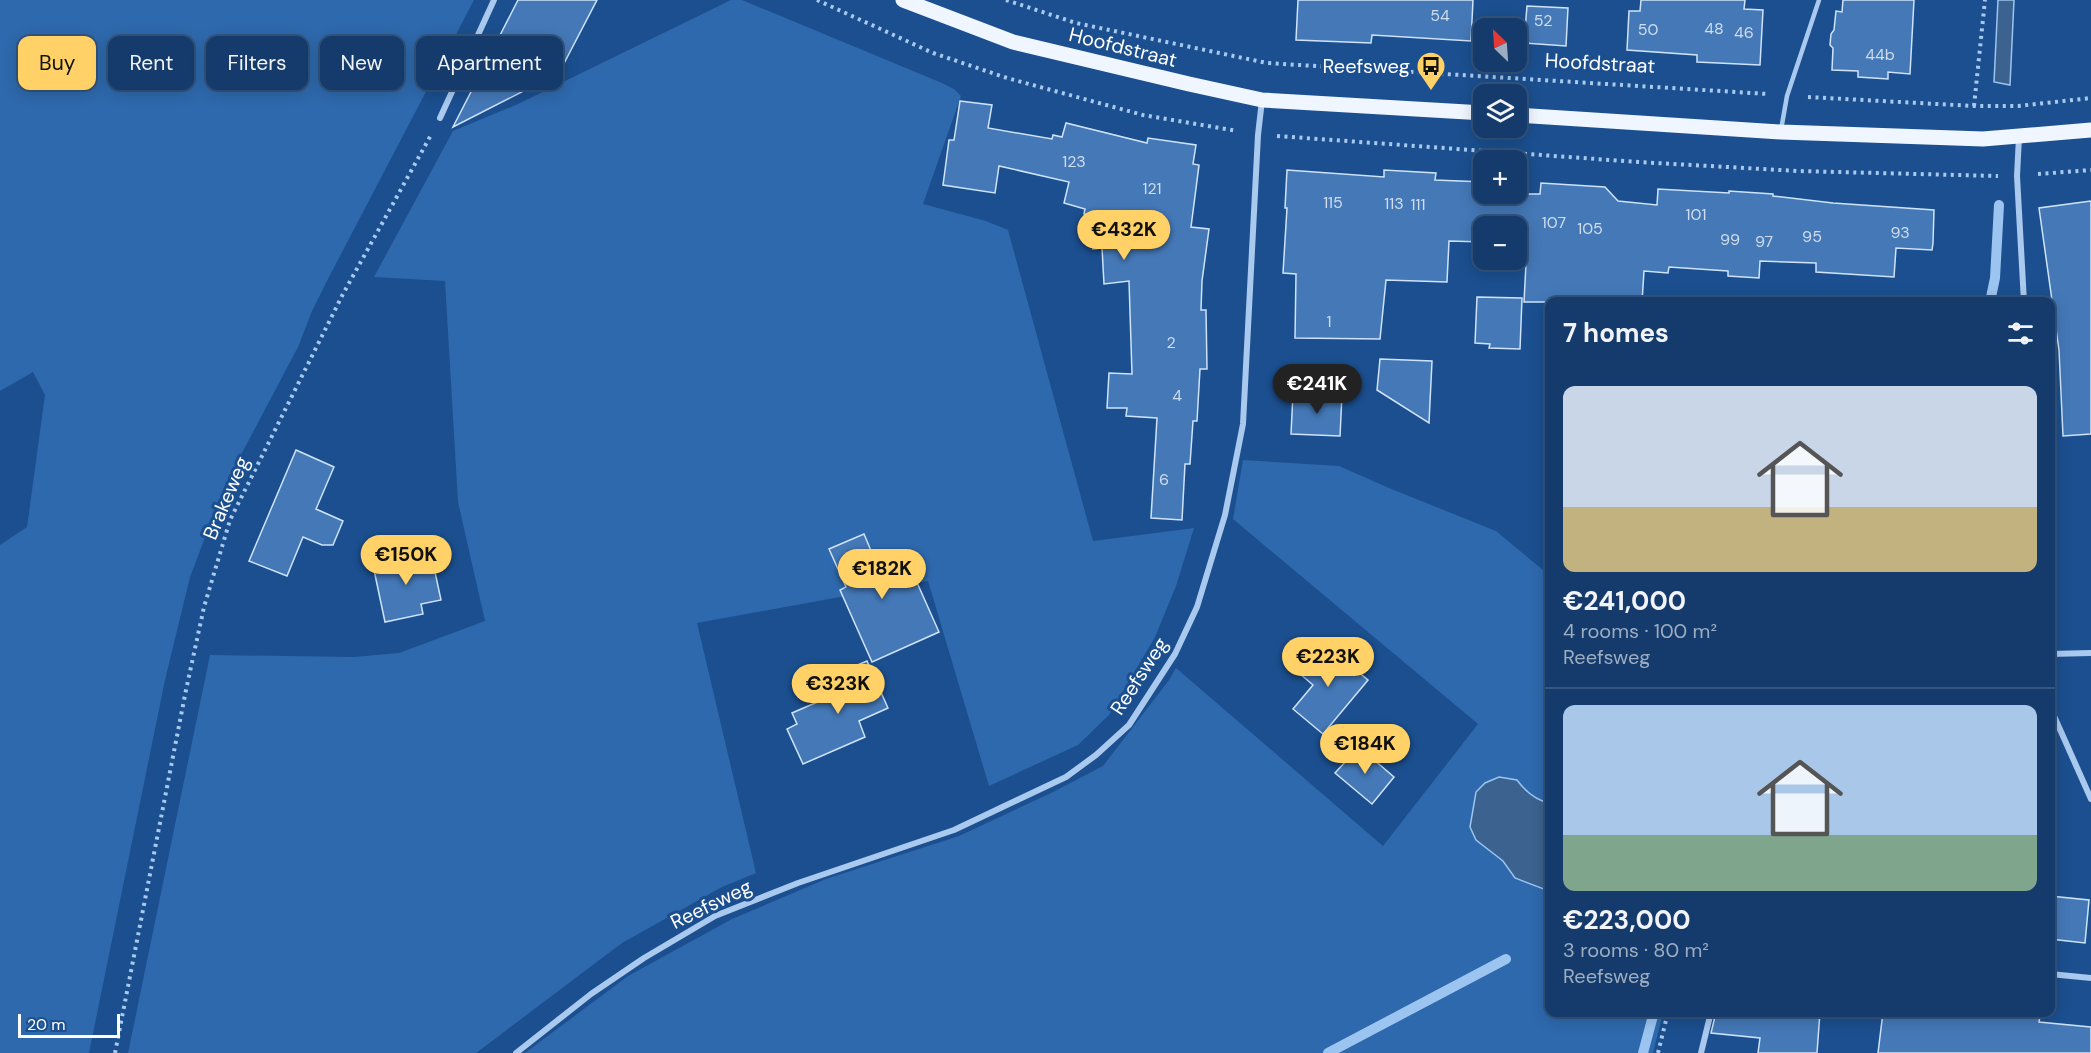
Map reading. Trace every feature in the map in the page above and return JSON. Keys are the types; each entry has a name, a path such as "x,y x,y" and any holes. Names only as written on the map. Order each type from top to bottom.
{"main road":[{"name":"Hoofdstraat","path":"903,0 1013,42 1262,100 1473,112"},
{"path":"1527,116 1781,132 1983,139 2091,130"}],"street":[{"path":"440,118 494,0"},
{"name":"Reefsweg","path":"516,1053 591,994 644,958 715,916 798,883 954,830 1066,777 1096,755 1129,725 1175,654 1197,607 1225,514 1243,424 1258,135 1262,100"},
{"path":"2019,136 2017,176 2024,297"},
{"path":"2055,654 2091,653"},
{"path":"2055,718 2091,799"},
{"path":"2055,974 2091,978"},
{"path":"1701,1053 1710,1017"}],"lane":[{"path":"1781,132 1787,96 1819,0"}],"path":[{"name":"Hoofdstraat","path":"1006,0 1076,23 1267,63 1974,106 2018,106 2091,98"},
{"path":"1974,106 1985,0"},
{"name":"Brakeweg","path":"116,1053 186,690 204,607 230,519 343,294 440,118"},
{"path":"1658,1053 1667,1017"}],"shaded area":[{"path":"0,0 474,0 455,36 416,36 416,90 427,90 329,277 298,347 225,485 190,577 165,680 89,1053 0,1053 0,545 27,527 45,395 33,372 0,391"},
{"path":"731,0 742,0 954,89 961,96 923,204 986,221 1008,230 1093,541 1194,528 1176,586 1155,637 1109,715 1078,745 989,786 928,581 697,623 756,873 722,887 622,943 476,1053 128,1053 210,655 354,657 399,653 485,621 458,502 445,281 374,277 453,131 547,90 563,90 563,82"},
{"path":"1998,0 2014,0 2010,85 1994,82"},
{"path":"1243,460 1339,466 1496,531 1545,572 1545,802 1532,795 1517,780 1476,840 1503,861 1515,878 1545,889 1545,1017 1662,1017 1653,1053 525,1053 628,976 732,919 826,879 959,836 1103,766 1176,668 1383,846 1478,724 1233,519"},
{"path":"1499,777 1517,780 1524,788 1545,802 1545,889 1515,878 1503,861 1476,840 1470,827 1476,792 1485,783"}],"building":[{"path":"518,0 597,0 563,65 563,36 500,36"},
{"path":"1298,0 1473,0 1471,41 1372,35 1371,43 1296,40"},
{"path":"1641,0 1745,0 1744,9 1763,10 1760,65 1697,62 1697,55 1627,50 1629,11 1640,11"},
{"path":"1843,0 1914,0 1910,74 1888,72 1888,79 1858,77 1858,71 1832,70 1831,34 1834,30 1836,11 1842,12"},
{"path":"1527,6 1568,8 1566,46 1527,43"},
{"path":"472,90 526,90 453,127"},
{"path":"960,101 992,105 988,128 1052,139 1053,135 1062,137 1066,123 1147,143 1148,138 1196,145 1193,164 1199,165 1191,227 1209,229 1202,281 1201,310 1206,310 1207,369 1200,369 1197,421 1193,421 1190,464 1185,464 1182,520 1151,518 1157,418 1126,416 1127,408 1107,408 1109,373 1132,374 1129,281 1104,284 1102,248 1093,249 1092,216 1084,214 1085,209 1064,203 1069,182 999,166 995,193 943,185 949,140 954,140"},
{"path":"1287,170 1384,177 1384,170 1436,173 1435,180 1473,182 1473,204 1527,204 1527,194 1540,194 1541,183 1605,187 1618,201 1657,205 1658,189 1773,194 1773,196 1833,203 1934,210 1932,250 1896,248 1894,277 1816,272 1816,263 1760,261 1759,278 1728,276 1728,271 1669,267 1668,273 1644,271 1642,297 1545,297 1545,302 1524,302 1527,270 1527,216 1473,216 1473,242 1449,241 1447,282 1386,280 1380,339 1295,338 1296,274 1283,273 1287,208 1285,208"},
{"path":"2091,201 2091,434 2063,436 2055,297 2052,297 2039,208"},
{"path":"1477,297 1522,298 1520,349 1489,348 1490,344 1475,343"},
{"path":"1380,359 1432,361 1429,423 1377,390"},
{"path":"1293,393 1342,395 1340,436 1291,434"},
{"path":"296,450 334,467 316,509 343,521 333,545 322,545 303,537 287,576 249,561"},
{"path":"864,534 880,572 907,560 939,632 872,662 840,590 846,587 829,549"},
{"path":"424,549 429,573 435,572 441,600 421,604 423,614 385,622 374,570 395,565 393,555"},
{"path":"1324,644 1368,680 1323,734 1293,709 1313,685 1299,673"},
{"path":"867,661 888,708 859,721 865,737 803,764 787,729 797,724 792,713 843,691 836,674"},
{"path":"1359,747 1394,777 1372,804 1335,773"},
{"path":"2055,897 2089,900 2085,943 2055,940"},
{"path":"1715,1017 1820,1017 1817,1053 1758,1053 1760,1038 1711,1033"},
{"path":"1882,1017 2040,1017 2039,1022 2091,1027 2091,1053 1878,1053"}],"waterway":[{"path":"1991,297 1995,278 1999,205"},
{"path":"1328,1053 1506,959"},
{"path":"1643,1053 1653,1017"}],"place":[{"name":"Reefsweg","path":"1431,92"}]}
